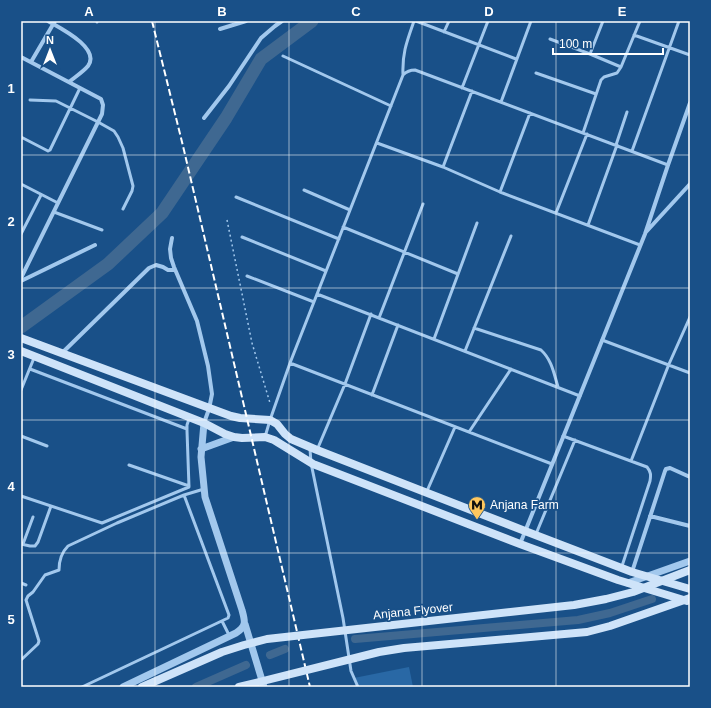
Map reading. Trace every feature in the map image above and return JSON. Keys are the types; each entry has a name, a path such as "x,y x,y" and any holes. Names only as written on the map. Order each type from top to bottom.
{"main road":[{"path":"25,340 240,418 271,416 285,434 291,439 525,532 632,572 690,590"},
{"path":"23,352 190,417 225,434 242,438 265,437 274,440 311,463 628,584 690,602"},
{"name":"Anjana Flyover","path":"142,687 222,652 267,639 574,605 633,592 690,570"},
{"path":"239,687 380,652 404,648 587,632 610,626 690,598"}],"street":[{"path":"48,21 54,22 71,34 89,51 91,58 89,65 69,82"},
{"path":"231,26 233,21"},
{"path":"220,29 246,21"},
{"path":"204,118 229,86 261,38 281,21"},
{"path":"30,62 54,22"},
{"path":"21,57 101,99 103,105 102,114 21,276"},
{"path":"520,544 645,234 690,103"},
{"path":"645,234 690,184"},
{"path":"172,238 170,249 171,258 197,321 208,366 212,394 204,423 201,449 205,497 242,610 264,687"},
{"path":"21,281 95,245"},
{"path":"62,354 150,268 156,265 168,270 175,270"},
{"path":"201,449 234,437"},
{"path":"632,572 666,469 670,468 690,476"},
{"path":"650,516 690,526"},
{"path":"628,584 690,561"},
{"path":"123,687 241,630 245,624"}],"lane":[{"path":"265,437 290,363 403,75 405,49 415,21 516,59"},
{"path":"444,32 449,21"},
{"path":"462,88 488,21"},
{"path":"501,102 530,21"},
{"path":"590,54 604,21"},
{"path":"556,213 585,134 600,80 604,76 617,73 621,67 640,21"},
{"path":"632,151 680,21"},
{"path":"634,35 690,55"},
{"path":"550,39 621,67"},
{"path":"282,56 391,106"},
{"path":"403,75 406,72 415,70 668,164"},
{"path":"536,73 596,94"},
{"path":"21,137 48,152 80,88"},
{"path":"443,167 472,91"},
{"path":"30,100 56,101 114,131 123,148 132,186 132,191 123,209"},
{"path":"588,225 627,112"},
{"path":"500,192 530,113"},
{"path":"377,143 443,167 500,192 640,245"},
{"path":"21,184 58,204"},
{"path":"304,190 350,210"},
{"path":"21,234 41,195"},
{"path":"236,198 339,239"},
{"path":"380,318 423,204"},
{"path":"54,212 102,230"},
{"path":"434,339 477,223"},
{"path":"343,227 458,274"},
{"path":"242,236 326,271"},
{"path":"465,351 511,236"},
{"path":"247,276 314,302"},
{"path":"317,294 580,396"},
{"path":"358,687 351,671 343,618 311,463 314,448 345,384 371,314"},
{"path":"631,461 669,364 690,318"},
{"path":"372,394 398,325"},
{"path":"474,328 541,350 551,364 558,387"},
{"path":"602,340 690,373"},
{"path":"21,390 35,356"},
{"path":"290,363 552,464"},
{"path":"30,369 187,429"},
{"path":"469,432 511,369"},
{"path":"189,486 187,425 190,417"},
{"path":"426,493 455,427"},
{"path":"21,436 47,446"},
{"path":"563,436 647,467 650,470 650,481 622,568"},
{"path":"535,535 575,440"},
{"path":"129,465 189,486"},
{"path":"21,496 102,523 189,486"},
{"path":"21,660 38,644 39,641 26,600 45,575 59,570 59,563 64,549 117,523 184,495 204,489"},
{"path":"82,687 228,618 229,615 184,495"},
{"path":"33,517 22,544 30,546 35,546 38,542 51,506"},
{"path":"21,583 26,585"},
{"path":"222,621 229,636"}],"path":[{"path":"227,220 252,343 271,416"}],"shaded area":[{"path":"409,667 413,687 356,687 354,678"}],"waterway":[{"path":"21,327 108,264 162,213 226,118 261,59 312,21"},
{"path":"355,639 578,620 610,613 652,599"},
{"path":"270,655 285,649"},
{"path":"196,687 246,665"}],"railway":[{"path":"152,21 183,146 310,687"}],"place":[{"name":"Anjana Farm","path":"477,520"}]}
